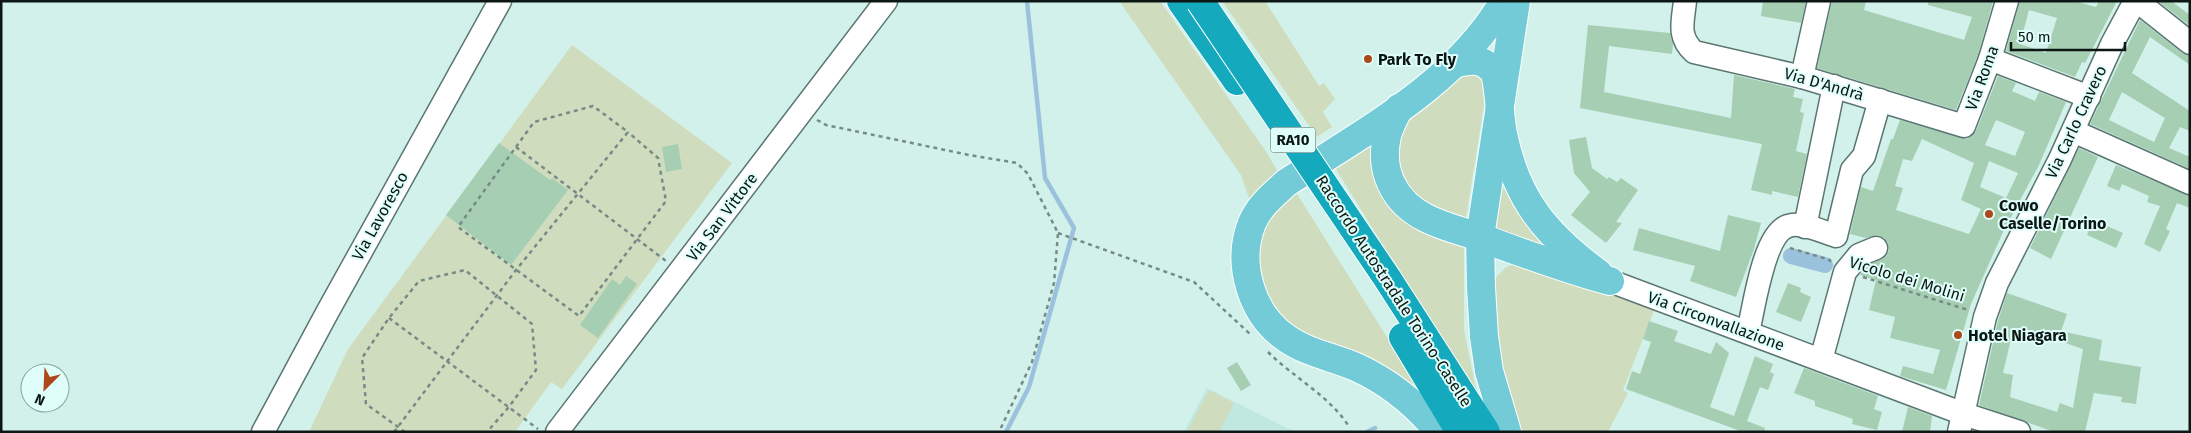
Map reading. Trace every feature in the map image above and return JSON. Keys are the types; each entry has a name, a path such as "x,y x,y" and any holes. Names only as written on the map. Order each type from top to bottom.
{"highway":[{"name":"Raccordo Autostradale Torino-Caselle","path":"1181,1 1486,432"},
{"name":"Raccordo Autostradale Torino-Caselle","path":"1200,1 1380,283 1460,432"}],"main road":[{"path":"1439,432 1398,391 1378,378 1355,366 1305,348 1287,339 1273,328 1260,311 1252,294 1247,272 1247,239 1253,222 1270,197 1286,183 1399,108 1458,63 1492,22 1504,1"},
{"path":"1507,432 1489,371 1480,287 1480,237 1516,1"},
{"path":"1458,63 1472,60 1483,61 1495,72 1511,164 1525,199 1541,223 1560,242 1610,281"},
{"path":"1399,108 1387,134 1384,154 1386,172 1392,187 1412,210 1426,218 1572,272 1610,281"},
{"path":"1480,287 1490,274 1507,260 1526,255"}],"street":[{"name":"Via Lavoresco","path":"263,432 500,1"},
{"name":"Via San Vittore","path":"557,432 886,1"},
{"name":"Via D'Andrà","path":"1685,1 1682,31 1685,44 1694,52 1802,77 1964,126"},
{"path":"1802,77 1820,1"},
{"name":"Via Roma","path":"1964,126 1990,59 2007,1"},
{"path":"2136,1 2190,43"},
{"name":"Via Carlo Cravero","path":"1961,423 1985,317 1997,283 2073,131 2112,44 2136,1"},
{"path":"1990,59 2088,97"},
{"path":"1805,227 1834,86"},
{"path":"1748,332 1764,258 1771,243 1786,226 1805,227 1836,236 1852,170 1864,156 1880,100"},
{"path":"2073,131 2190,183"},
{"path":"1821,360 1845,272 1859,255 1876,248"},
{"name":"Via Circonvallazione","path":"1610,281 1821,360 1961,423 2019,432"}],"path":[{"path":"593,106 628,132 658,158 666,201 579,316 458,227 534,122 593,106"},
{"path":"802,112 826,125 969,156 1017,163 1028,174 1058,233 1054,282 1032,362 1000,432"},
{"path":"394,432 449,362 516,270 628,132"},
{"path":"516,146 681,272"},
{"path":"1058,233 1194,282 1255,340"},
{"name":"Vicolo dei Molini","path":"1771,243 1830,260 1829,267 1958,306 1985,317"},
{"path":"406,432 366,404 362,358 389,318 419,281 465,270 532,324 536,370 508,408 487,432"},
{"path":"389,318 508,408 543,432"},
{"path":"1261,346 1286,371 1338,410 1348,425"}],"shaded area":[{"path":"1207,388 1295,432 1184,432"}],"green space":[{"path":"1119,1 1160,1 1265,150 1281,177 1250,201 1241,175"},
{"path":"1222,1 1265,1 1319,86 1324,83 1335,99 1323,112 1332,127 1317,137"},
{"path":"572,45 732,163 562,389 551,382 515,432 309,432 348,349"},
{"path":"1463,68 1488,80 1465,224 1403,196 1394,131"},
{"path":"1381,128 1378,160 1464,240 1464,330 1478,399 1331,161"},
{"path":"1499,182 1505,185 1567,262 1491,235"},
{"path":"1292,186 1419,388 1423,400 1339,351 1278,320 1262,298 1256,235"},
{"path":"1519,261 1655,308 1623,390 1628,393 1608,432 1515,432 1499,391 1488,286 1505,268"},
{"path":"1209,390 1234,403 1219,432 1187,432"}],"building":[{"path":"1763,1 1806,1 1801,23 1761,16"},
{"path":"1832,1 1866,1 1864,10 1964,40 1972,17 1928,5 1928,1 1993,1 1978,55 1956,110 1817,68"},
{"path":"2020,1 2074,1 2096,7 2099,1 2117,1 2085,63 2082,62 2075,77 2006,51","holes":["2029,10 2057,18 2046,53 2020,44"]},
{"path":"2158,1 2171,1 2190,15 2190,26"},
{"path":"2140,20 2182,53 2190,56 2190,65 2150,37 2132,73 2190,111 2190,131 2180,127 2169,148 2190,157 2190,169 2090,124","holes":["2122,92 2165,118 2154,142 2109,120"]},
{"path":"1588,25 1670,33 1673,45 1672,54 1609,46 1604,92 1731,118 1734,75 1795,89 1793,97 1803,99 1800,112 1804,113 1796,151 1807,154 1798,197 1772,191 1772,195 1751,190 1762,144 1580,108"},
{"path":"1998,76 2016,83 2012,91 2035,101 2039,92 2066,102 2039,165 2004,230 1971,304 1946,390 1900,376 1903,366 1933,374 1940,350 1890,338 1895,317 1869,310 1876,280 1860,275 1867,266 1886,256 1889,250 1888,243 1878,235 1866,238 1850,234 1861,187 1873,191 1891,139 1893,139 1900,120 1967,139 1976,131","holes":["1996,120 2025,132 2015,156 1985,145","1922,139 1974,163 1961,200 1981,209 1969,234 1896,210 1903,188 1895,186 1903,159 1912,161","1989,161 2018,173 2006,198 1980,187"]},
{"path":"1586,137 1592,168 1607,179 1609,177 1617,182 1621,178 1638,190 1616,222 1622,223 1606,243 1571,215 1590,192 1574,173 1569,140"},
{"path":"499,143 550,180 552,178 568,190 511,265 446,215"},
{"path":"678,144 682,169 666,172 662,147"},
{"path":"2079,148 2098,157 2051,259 2030,248"},
{"path":"2116,165 2190,196 2190,208 2177,203 2166,229 2170,231 2160,252 2144,244 2160,206 2147,202 2149,196 2122,184 2119,191 2107,186"},
{"path":"1728,215 1761,223 1754,249 1736,297 1690,281 1695,266 1633,250 1639,228 1720,251"},
{"path":"2093,220 2123,233 2116,248 2087,235"},
{"path":"626,276 637,284 598,338 580,325 612,279 620,285"},
{"path":"1788,283 1801,288 1800,292 1811,297 1801,322 1776,312"},
{"path":"2007,293 2067,314 2061,331 2102,340 2099,360 2141,367 2136,404 2121,402 2122,397 2094,393 2085,432 2054,432 1979,405 1998,321","holes":["2024,329 2083,349 2073,408 2060,403 2057,412 2010,397 2013,375 2003,373 2011,339 2021,342"]},
{"path":"1649,321 1678,331 1674,341 1711,354 1716,342 1729,353 1710,407 1734,416 1755,356 1773,364 1770,372 1774,374 1768,390 1760,387 1747,421 1765,428 1764,432 1743,432 1626,389 1632,371 1640,374 1651,342 1643,339"},
{"path":"1237,362 1251,385 1241,391 1227,368"},
{"path":"1804,368 1878,396 1874,409 1882,412 1877,430 1852,424 1853,419 1815,406 1815,401 1794,393"},
{"path":"1908,407 1932,416 1930,432 1902,432"}],"waterway":[{"path":"1006,432 1029,387 1074,228 1045,178 1027,1"},
{"path":"1791,256 1825,265"},
{"path":"1367,432 1375,428"}],"place":[{"name":"Park To Fly","path":"1368,59"},
{"name":"Cowo Caselle/Torino","path":"1989,214"},
{"name":"Hotel Niagara","path":"1958,335"}]}
